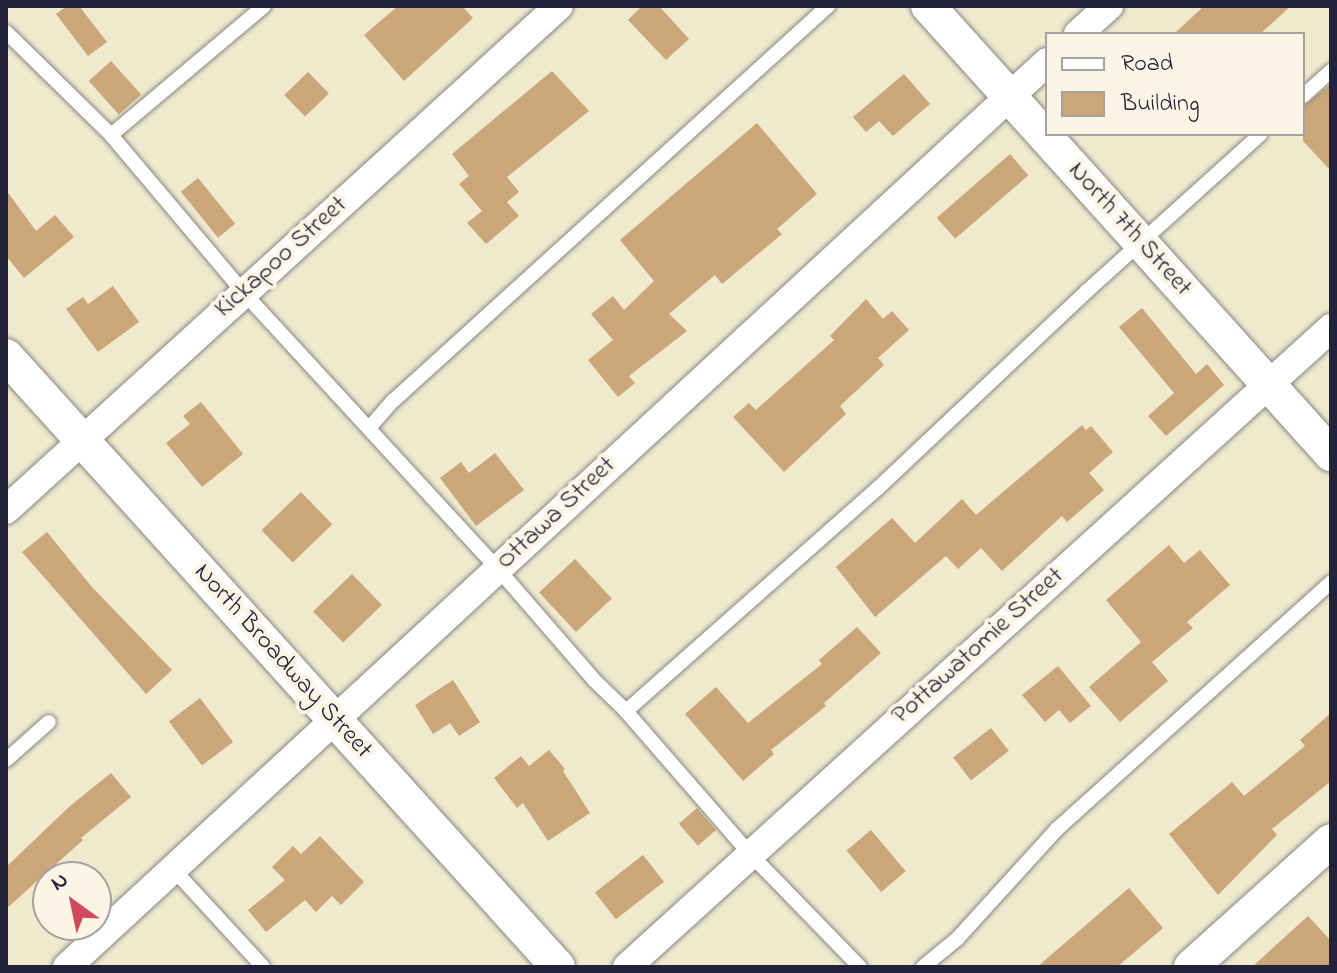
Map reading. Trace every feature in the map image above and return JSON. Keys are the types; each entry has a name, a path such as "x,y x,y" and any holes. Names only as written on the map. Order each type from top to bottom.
{"street":[{"name":"Kickapoo Street","path":"6,510 559,6"},
{"name":"North 7th Street","path":"928,6 1331,454"},
{"path":"1080,32 1109,6"},
{"name":"Ottawa Street","path":"67,967 1045,64"},
{"name":"Pottawatomie Street","path":"627,967 1331,328"},
{"name":"North Broadway Street","path":"6,356 558,967"},
{"path":"1191,967 1331,841"}],"lane":[{"path":"111,135 264,6"},
{"path":"370,427 393,401 828,6"},
{"path":"6,32 111,135 244,293 370,427 401,466 498,569 594,680 626,711 751,855 860,967"},
{"path":"1305,94 1331,71"},
{"path":"626,711 878,488 1259,136"},
{"path":"923,967 957,939 1057,829 1331,582"},
{"path":"6,760 49,722"},
{"path":"173,869 263,967"}],"building":[{"path":"67,6 79,6 107,42 88,56 56,14"},
{"path":"398,6 462,6 473,18 404,81 364,35"},
{"path":"642,6 659,6 689,39 666,60 628,20"},
{"path":"1204,6 1291,6 1262,32 1176,32"},
{"path":"111,61 141,94 119,115 89,81"},
{"path":"552,71 589,111 507,177 519,192 507,202 519,216 486,244 467,223 482,211 459,184 469,176 452,154"},
{"path":"308,72 329,94 305,117 284,95"},
{"path":"904,74 930,104 893,136 879,121 866,132 853,117"},
{"path":"1331,84 1331,171 1303,141 1305,104"},
{"path":"757,123 817,194 777,229 782,234 722,284 715,275 669,314 687,331 629,376 635,383 618,397 588,360 613,340 591,314 613,296 624,310 654,281 620,240"},
{"path":"1010,154 1028,175 955,239 937,218"},
{"path":"198,178 235,224 218,238 181,192"},
{"path":"6,190 36,231 55,215 74,237 24,278 6,256"},
{"path":"113,286 139,322 98,352 66,309 83,297 88,304"},
{"path":"866,299 883,319 892,311 909,330 878,358 884,365 840,406 846,414 784,472 733,417 749,403 756,410 834,340 830,336"},
{"path":"1142,308 1196,374 1207,364 1224,385 1166,436 1148,416 1174,393 1119,327"},
{"path":"201,402 243,454 202,487 166,443 190,424 183,416"},
{"path":"1082,425 1086,430 1091,426 1113,452 1089,473 1104,490 1067,522 1062,516 1002,571 981,548 958,569 946,556 875,617 836,567 892,518 915,543 962,499 976,515"},
{"path":"495,453 524,490 476,526 440,478 461,462 469,473"},
{"path":"301,492 332,524 293,563 261,530"},
{"path":"47,532 91,586 172,670 146,694 22,552"},
{"path":"1169,545 1184,563 1200,550 1230,585 1187,622 1193,628 1152,662 1168,681 1120,722 1089,687 1141,642 1106,600"},
{"path":"575,559 612,598 576,632 539,592"},
{"path":"352,574 382,605 343,642 313,612"},
{"path":"857,627 881,653 824,703 826,706 771,750 774,754 743,781 685,714 716,687 748,723 822,664 819,660"},
{"path":"1058,666 1091,706 1070,723 1059,710 1045,722 1022,695"},
{"path":"453,680 480,722 459,736 450,723 433,734 415,705"},
{"path":"200,698 233,742 202,765 169,721"},
{"path":"1331,713 1331,781 1272,829 1277,835 1218,895 1169,834 1232,782 1244,796 1305,746 1300,740"},
{"path":"991,728 1009,751 971,780 953,758"},
{"path":"549,750 565,769 563,771 590,813 548,841 523,803 517,808 494,778 521,756 529,766"},
{"path":"111,773 131,797 81,838 83,840 60,861 32,861 32,886 6,909 6,867 70,806"},
{"path":"697,808 716,830 698,846 679,824"},
{"path":"871,830 906,871 881,892 846,851"},
{"path":"320,836 364,882 341,905 332,896 316,912 305,900 266,932 248,910 285,880 272,867 293,846 301,854"},
{"path":"643,855 664,882 616,919 595,893"},
{"path":"1129,888 1163,928 1117,967 1037,967"},
{"path":"1308,916 1331,941 1331,967 1252,967"}]}
